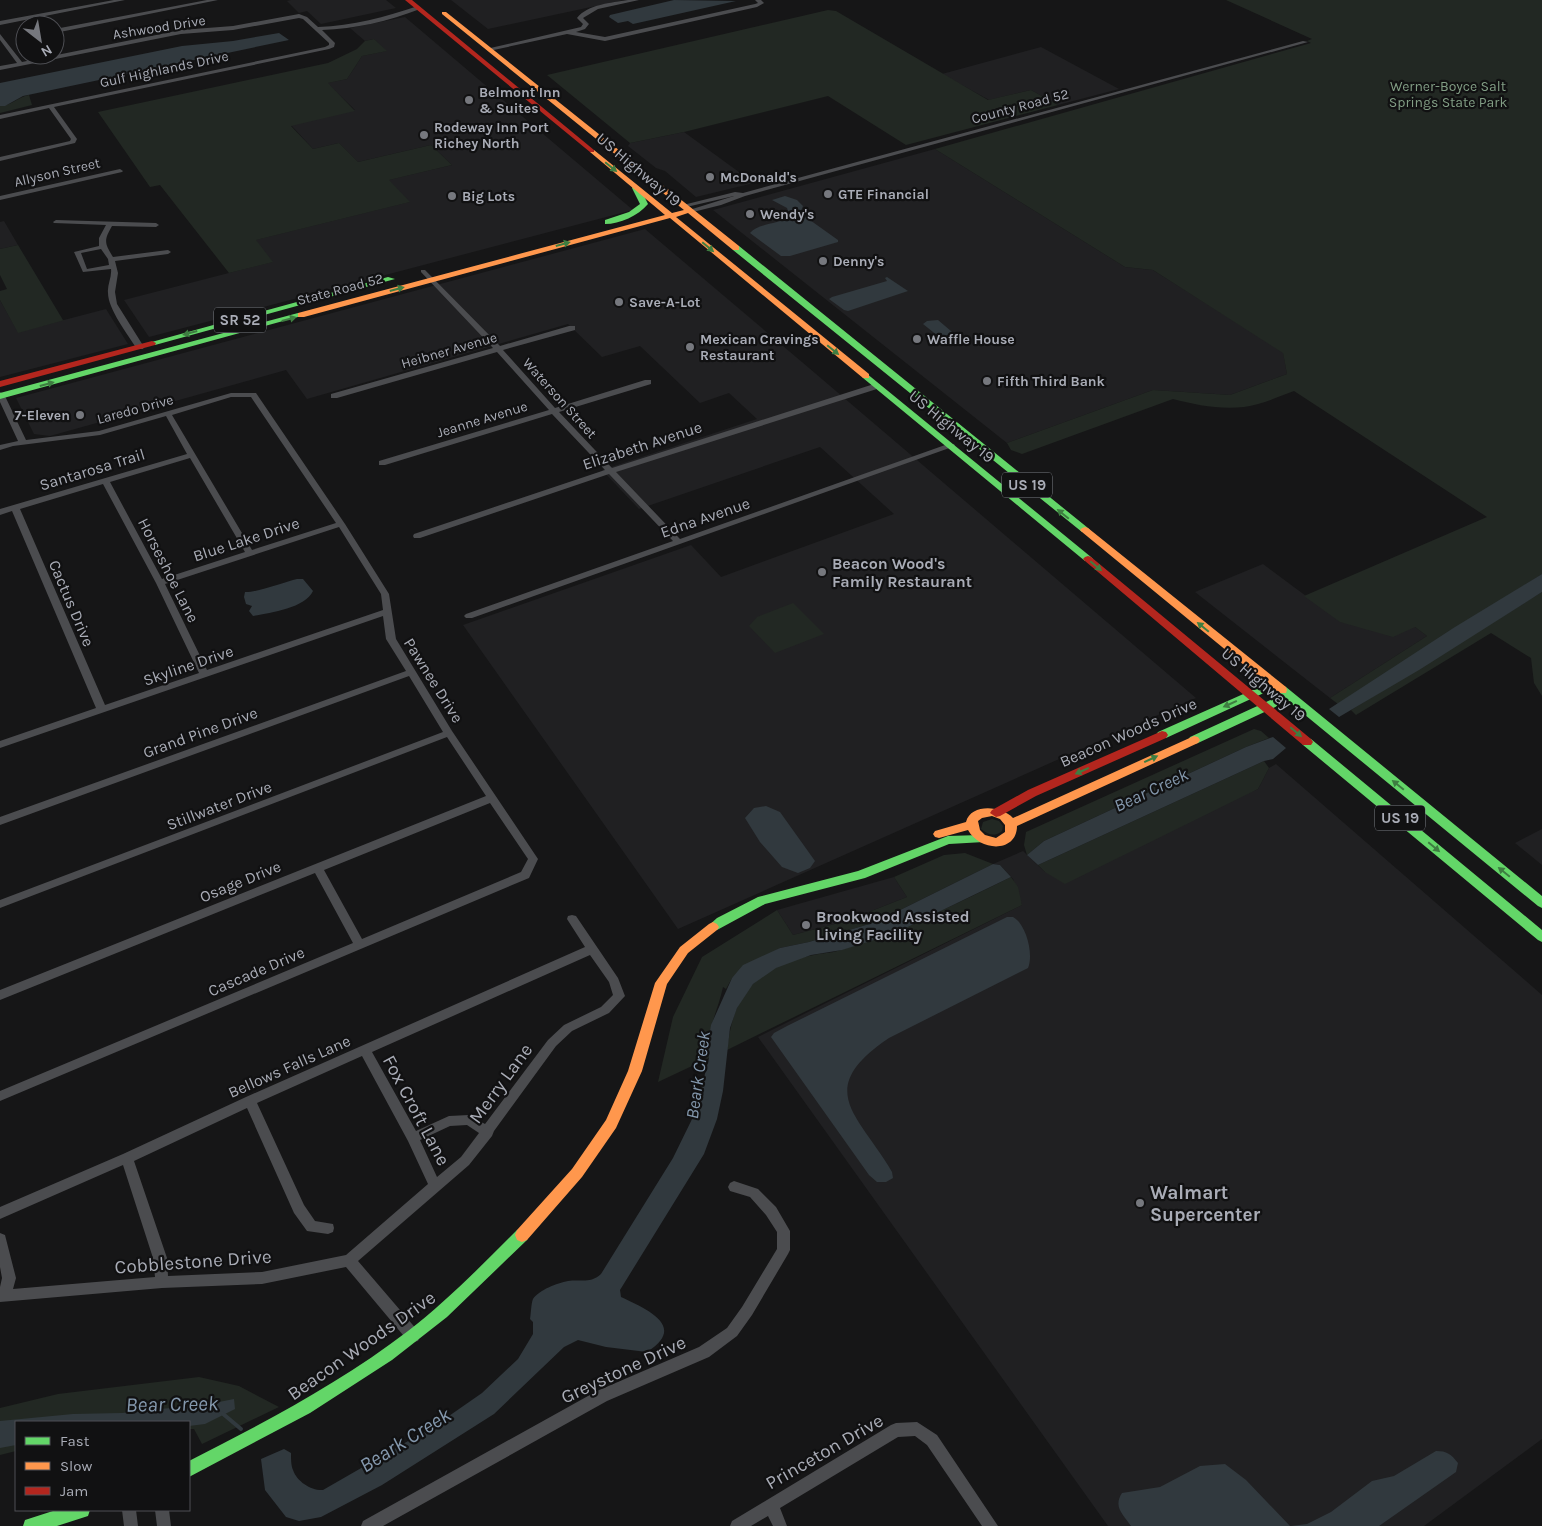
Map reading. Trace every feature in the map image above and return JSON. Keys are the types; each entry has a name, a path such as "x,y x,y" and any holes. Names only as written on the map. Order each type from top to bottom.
{"main road":[{"name":"US Highway 19","path":"408,0 951,446 1542,936"},
{"name":"US Highway 19","path":"435,6 1275,684 1542,903"},
{"path":"418,8 432,11 462,36 478,41"},
{"path":"462,45 478,50 506,72 522,77"},
{"path":"510,84 524,87 560,116 577,121"},
{"path":"608,222 633,214 641,208 644,204 636,188"},
{"name":"State Road 52","path":"0,396 432,280 685,209"},
{"name":"State Road 52","path":"0,384 608,222 667,213"},
{"path":"461,272 476,264 536,246 540,240"},
{"path":"762,292 780,298 812,321 832,326"},
{"path":"806,328 826,333 866,365 906,387"},
{"path":"951,446 962,447 971,452 1073,534 1105,548"},
{"name":"Beacon Woods Drive","path":"861,875 933,836 970,825 972,820 980,814 996,813 1004,810 1032,793 1275,684"},
{"name":"Beacon Woods Drive","path":"190,1468 284,1420 349,1380 413,1336 466,1291 532,1225 577,1173 611,1124 635,1071 662,983 684,950 721,921 762,900 861,875 948,840 980,839 991,842 1005,839 1012,833 1012,824 1289,696"},
{"path":"996,813 1004,816 1012,824"},
{"path":"970,825 974,834 980,839"},
{"path":"1470,877 1482,878 1495,883"},
{"path":"31,1526 79,1511"}],"street":[{"path":"0,23 122,0"},
{"path":"65,29 215,0"},
{"path":"489,49 583,28 586,24 580,18 586,12 636,0"},
{"path":"567,32 605,39 757,5 760,3 758,0"},
{"path":"317,29 330,29 396,16 418,8"},
{"name":"Ashwood Drive","path":"65,55 181,32 233,28 292,17 305,18 332,43 332,46"},
{"path":"0,36 15,56"},
{"name":"County Road 52","path":"685,209 735,194 743,195 1305,42"},
{"name":"Gulf Highlands Drive","path":"0,117 332,46"},
{"name":"Ashwood Drive","path":"0,68 16,65"},
{"path":"0,149 3,158 73,142 74,139 50,106"},
{"name":"Allyson Street","path":"0,198 120,171"},
{"path":"56,222 156,225"},
{"path":"110,224 102,238 103,247 110,258 115,273 111,292 113,304 140,346"},
{"path":"103,247 77,252 85,271 113,267"},
{"path":"110,258 168,252"},
{"name":"Waterson Street","path":"423,271 678,542"},
{"name":"Heibner Avenue","path":"334,396 572,328"},
{"name":"Jeanne Avenue","path":"382,463 648,382"},
{"name":"Elizabeth Avenue","path":"417,536 610,471 876,386"},
{"name":"Laredo Drive","path":"0,448 22,443 100,433 231,395 253,395"},
{"name":"Pawnee Drive","path":"253,395 341,524 385,594 391,639 449,733 533,859 525,875"},
{"path":"0,396 22,443"},
{"path":"168,414 250,554"},
{"name":"Edna Avenue","path":"469,616 951,446"},
{"name":"Santarosa Trail","path":"0,512 192,455"},
{"name":"Horseshoe Lane","path":"105,480 160,583 205,675"},
{"name":"Cactus Drive","path":"15,507 102,710"},
{"name":"Blue Lake Drive","path":"160,583 341,524"},
{"name":"Skyline Drive","path":"0,745 386,612"},
{"name":"Grand Pine Drive","path":"0,821 411,672"},
{"name":"Stillwater Drive","path":"0,904 449,733"},
{"name":"Osage Drive","path":"0,996 492,798"},
{"path":"317,867 360,945"},
{"name":"Cascade Drive","path":"0,1096 525,875"},
{"name":"Merry Lane","path":"349,1260 466,1161 552,1043 568,1028 605,1010 619,996 614,981 572,919"},
{"name":"Bellows Falls Lane","path":"0,1212 127,1158 250,1101 592,949"},
{"name":"Fox Croft Lane","path":"365,1050 436,1187"},
{"path":"250,1101 299,1209 312,1227 328,1228"},
{"path":"412,1138 450,1121 469,1120 488,1132"},
{"path":"127,1158 160,1258 162,1282"},
{"name":"Greystone Drive","path":"368,1526 602,1396 704,1352 732,1332 747,1311 783,1250 784,1230 754,1193 734,1187"},
{"path":"0,1239 9,1278 2,1295"},
{"path":"349,1260 413,1336"},
{"name":"Cobblestone Drive","path":"2,1295 162,1282 262,1278 349,1260"},
{"name":"Princeton Drive","path":"737,1526 896,1430 917,1429 932,1440 991,1526"},
{"path":"771,1505 780,1526"},
{"path":"129,1511 132,1526"},
{"path":"162,1511 164,1526"}],"shaded area":[{"path":"386,0 396,8 321,24 307,11 299,13 287,1"},
{"path":"451,0 624,0 488,29"},
{"path":"674,0 736,1 633,24 628,21 618,23 609,17 610,15"},
{"path":"405,17 633,210 149,337 124,300 272,262 255,240 409,202 388,180 452,165 431,145 358,162 339,143 313,149 291,125 355,110 327,83 347,79 362,56 386,51 374,39 365,41 350,28"},
{"path":"279,33 289,40 23,96 5,106 0,106 0,83 182,46 233,41"},
{"path":"1041,47 1119,89 1058,105 1031,90 989,100 942,74"},
{"path":"684,132 754,183 696,197 665,171 656,168 628,146 630,143"},
{"path":"935,149 1125,267 1153,270 1283,352 1287,374 1230,395 1153,390 1007,443 713,210"},
{"path":"785,196 797,200 803,206 800,213 838,240 838,242 790,256 781,256 750,233 764,225 790,217 787,208 772,200"},
{"path":"4,221 18,245 0,249 0,222"},
{"path":"645,229 1196,698 678,929 463,625 691,545 721,577 894,514 820,447 639,509 602,470 757,419 729,393 700,403 640,346 602,357 568,324 307,399 286,370 50,436 34,434 16,398"},
{"path":"887,277 908,291 848,311 829,299 887,281 885,278"},
{"path":"0,300 18,332 106,309 128,344 0,377"},
{"path":"938,320 958,337 957,339 943,340 923,324 927,321"},
{"path":"1263,564 1341,622 1415,627 1427,636 1330,698 1195,592"},
{"path":"1542,574 1542,592 1419,670 1339,717 1329,709 1455,627"},
{"path":"303,579 313,591 303,602 286,609 260,615 253,616 249,611 252,606 246,604 245,592"},
{"path":"1273,737 1286,748 1273,759 1264,761 1038,865 1027,855 1044,841 1246,747"},
{"path":"1276,764 1542,995 1542,1439 1424,1526 1108,1526 758,1037 1022,905 1013,879 1000,865 993,864 1023,851 1045,872 1258,789 1269,768"},
{"path":"766,806 780,812 815,861 810,868 798,873 782,867 760,842 745,818 754,808"},
{"path":"1542,829 1542,865 1515,843"},
{"path":"993,864 1000,865 1011,877 893,934 842,950 811,955 776,968 753,984 737,1008 730,1028 723,1091 717,1119 704,1154 620,1290 621,1297 659,1319 663,1326 664,1334 659,1343 647,1352 606,1347 578,1340 564,1347 494,1414 382,1485 321,1517 299,1521 286,1517 265,1490 261,1459 284,1449 291,1453 292,1468 301,1482 310,1487 323,1490 436,1425 482,1393 518,1359 533,1334 533,1322 530,1319 532,1304 533,1299 539,1293 559,1283 589,1280 601,1274 673,1158 695,1113 709,1058 707,1048 711,1025 732,978 743,965 780,948 809,942 876,922"},
{"path":"894,877 907,897 846,921 793,935 777,910"},
{"path":"1007,917 1013,917 1018,921 1028,940 1030,962 1028,968 889,1038 866,1056 852,1073 847,1088 849,1103 856,1118 892,1172 893,1178 886,1182 877,1182 869,1175 771,1037 774,1033 787,1026"},
{"path":"234,1399 235,1409 205,1424 190,1426 190,1421 15,1421 15,1445 0,1448 0,1421 73,1414 122,1413 209,1404"},
{"path":"1436,1451 1446,1452 1453,1457 1458,1463 1456,1472 1379,1526 1291,1526 1307,1524 1331,1512 1372,1481 1394,1476"},
{"path":"1225,1464 1246,1480 1290,1526 1131,1526 1120,1510 1118,1502 1122,1493 1160,1487 1200,1466"}],"green space":[{"name":"Werner-Boyce Salt Springs State Park","path":"1226,0 1542,0 1542,574 1338,704 1330,698 1427,636 1415,627 1393,637 1340,622 1304,596 1487,517 1294,391 1262,403 1237,408 1205,406 1173,399 1022,454 1011,450 1007,443 1153,390 1230,395 1287,374 1283,353 1153,270 1125,267 935,149 1311,43 1307,41 1312,39"},
{"path":"828,10 836,11 988,100 1031,90 1058,105 906,145 828,96 684,132 630,143 547,75"},
{"path":"374,39 387,51 362,56 347,79 328,83 355,111 291,126 313,149 339,143 358,162 431,145 452,165 389,180 410,202 256,240 273,262 229,273 160,185 150,187 98,112 328,63 357,49 365,41"},
{"path":"29,95 32,105 0,113 0,106 8,105"},
{"path":"18,245 63,320 65,320 18,333 0,300 0,291 7,289 0,275 0,249"},
{"path":"1542,592 1542,696 1534,683 1531,658 1491,633 1356,715 1351,710"},
{"path":"793,603 824,634 775,653 749,626 757,617"},
{"path":"1254,729 1261,731 1269,738 1044,841 1027,855 1024,845 1026,832"},
{"path":"1264,761 1269,768 1258,789 1065,884 1045,872 1038,865"},
{"path":"992,819 999,821 1003,826 1002,831 994,835 986,833 981,829 983,822"},
{"path":"965,853 993,864 876,922 809,942 780,948 732,978 726,989 723,987 709,1040 709,1058 658,1082 673,1017 702,957 777,910 793,935 846,921 907,897 894,877 944,855"},
{"path":"1011,877 1018,887 1022,905 727,1050 734,1015 738,1006 753,984 766,974 781,965 806,956 840,950 887,934"},
{"path":"199,1377 239,1386 279,1407 202,1444 194,1429 190,1429 190,1421 15,1421 15,1451 0,1455 0,1408 58,1394"}],"waterway":[{"name":"Bear Creek","path":"222,1413 241,1429"}],"traffic: fast":[{"path":"608,222 632,214 644,204 636,188"},
{"path":"736,248 1085,530"},
{"path":"152,343 391,279"},
{"path":"0,396 301,315"},
{"path":"866,376 1088,559"},
{"path":"1162,735 1275,684"},
{"path":"1282,690 1542,903"},
{"path":"1194,740 1289,696"},
{"path":"1307,742 1542,937"},
{"path":"713,927 762,900 861,875 948,840 980,839"},
{"path":"190,1468 304,1408 360,1374 413,1336 442,1312 522,1235"},
{"path":"31,1526 79,1511"}],"traffic: slow":[{"path":"444,13 736,248"},
{"path":"592,151 866,376"},
{"path":"301,315 689,211"},
{"path":"1085,530 1282,690"},
{"path":"1011,824 1194,740"},
{"path":"992,812 1004,816 1011,824 1011,833 1004,840 996,842 985,841 974,830 972,820 978,815 992,812"},
{"path":"939,834 970,825"},
{"path":"522,1235 577,1173 611,1124 635,1071 661,983 684,950 713,927"}],"traffic: jam":[{"path":"408,0 592,151"},
{"path":"0,384 152,343"},
{"path":"1088,559 1307,742"},
{"path":"996,813 1032,793 1162,735"}],"place":[{"name":"Belmont Inn & Suites","path":"469,100"},
{"name":"Rodeway Inn Port Richey North","path":"424,135"},
{"name":"McDonald's","path":"710,177"},
{"name":"GTE Financial","path":"828,194"},
{"name":"Big Lots","path":"452,196"},
{"name":"Wendy's","path":"750,214"},
{"name":"Denny's","path":"823,261"},
{"name":"Save-A-Lot","path":"619,302"},
{"name":"Waffle House","path":"917,339"},
{"name":"Mexican Cravings Restaurant","path":"690,347"},
{"name":"Fifth Third Bank","path":"987,381"},
{"name":"7-Eleven","path":"80,415"},
{"name":"Beacon Wood's Family Restaurant","path":"822,572"},
{"name":"Brookwood Assisted Living Facility","path":"806,925"},
{"name":"Walmart Supercenter","path":"1140,1203"}],"water label":[{"name":"Beark Creek","path":"698,1075"},
{"name":"Beark Creek","path":"405,1440"}]}
